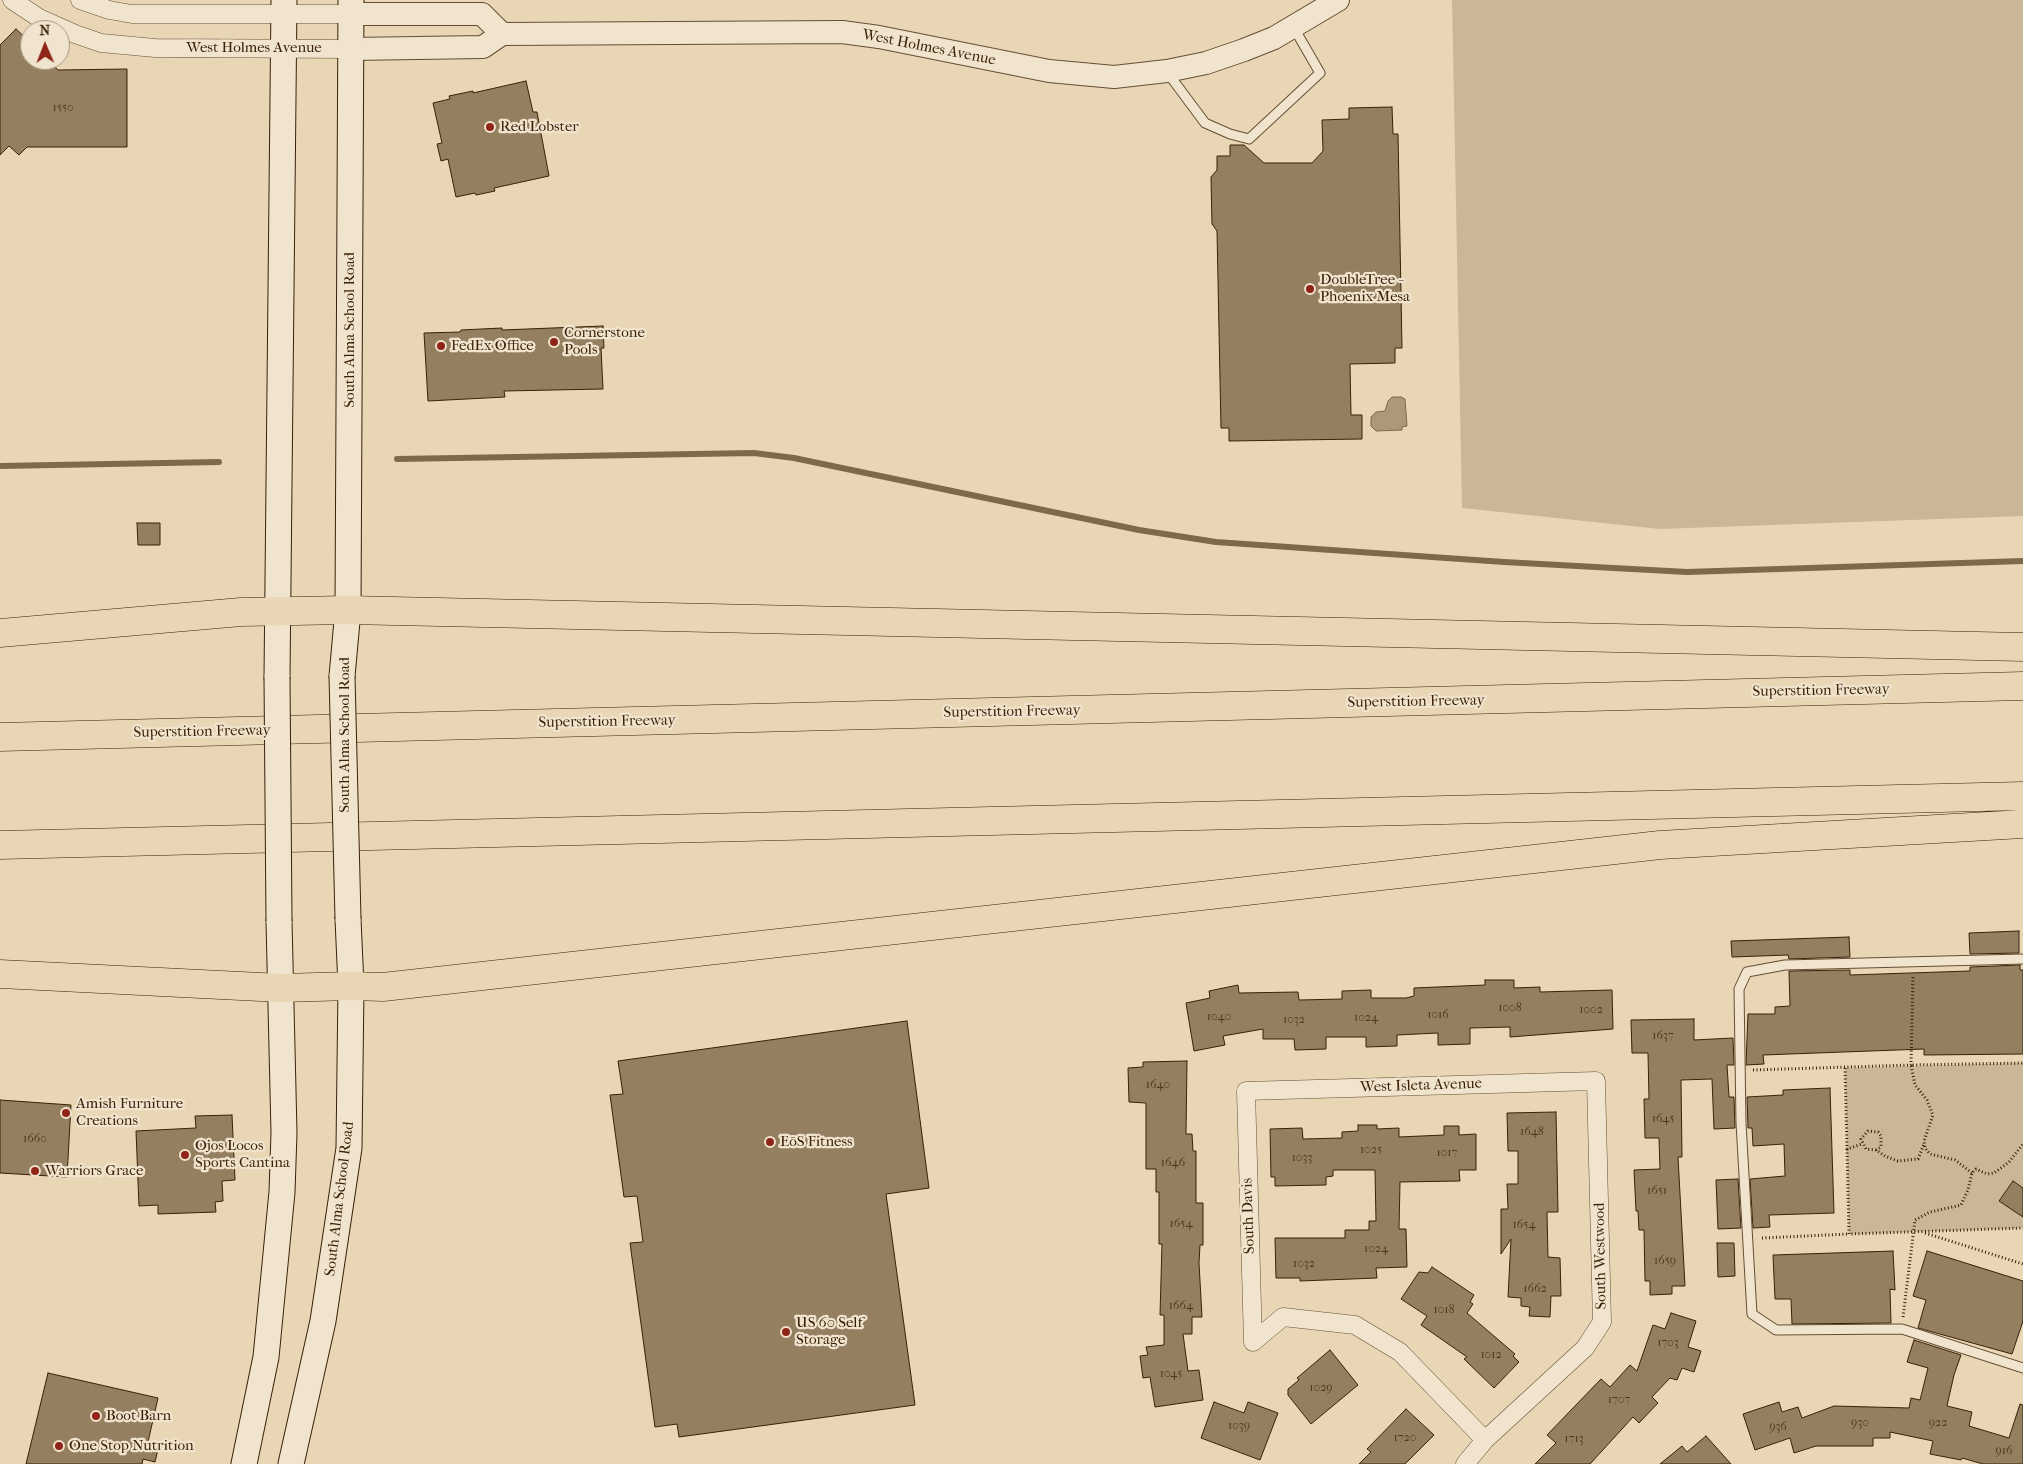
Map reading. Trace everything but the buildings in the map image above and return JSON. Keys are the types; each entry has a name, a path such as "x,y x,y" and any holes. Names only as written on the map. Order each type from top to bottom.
{"highway":[{"path":"0,632 241,612 276,613 348,610 2023,647"},
{"name":"Superstition Freeway","path":"0,737 2023,686"},
{"path":"0,844 2023,796"},
{"path":"0,974 281,988 383,987 1660,845 2023,824"}],"main road":[{"path":"244,1464 266,1357 282,1192 284,1133 276,613 284,7"},
{"name":"South Alma School Road","path":"291,1464 323,1320 347,1166 350,1086 350,986 342,676 348,610 351,7"}],"street":[{"path":"0,4 4,0"},
{"name":"West Holmes Avenue","path":"12,0 39,18 75,34 101,43 147,47 284,49 484,47 502,34 842,32 879,37 1049,71 1114,77 1167,72 1206,63 1244,50 1293,27 1338,0"},
{"path":"80,0 109,10 132,14 284,7 351,7 482,14 502,34"},
{"name":"West Isleta Avenue","path":"1246,1091 1596,1082"},
{"name":"South Westwood","path":"1465,1464 1485,1440 1585,1348 1602,1322 1596,1082"},
{"name":"South Davis","path":"1246,1091 1253,1342 1284,1317 1355,1325 1400,1352 1485,1440"}],"lane":[{"path":"1167,72 1205,123 1230,134 1250,139 1320,73 1293,27"},
{"path":"2023,959 1785,965 1746,972 1739,989 1740,1071 1752,1314 1776,1330 1902,1329 2023,1368"}],"path":[{"path":"1876,1150 1882,1142 1878,1132 1868,1131 1863,1134 1862,1143 1866,1149 1876,1150 1885,1156 1908,1161 1918,1158 1933,1116 1927,1100 1915,1084 1911,1065 1913,962"},
{"path":"1740,1071 2023,1063"},
{"path":"1845,1068 1849,1234"},
{"path":"1847,1149 1862,1143"},
{"path":"1924,1143 1930,1154 1955,1160 1972,1173"},
{"path":"1902,1329 1915,1220 1930,1212 1961,1205 1968,1190 1972,1173 1976,1170 1987,1174 1994,1173 2009,1162 2023,1144"},
{"path":"1747,1238 2023,1228"},
{"path":"1922,1232 2023,1264"}],"shaded area":[{"path":"1452,0 2023,0 2023,516 1660,529 1462,508"},
{"path":"1392,397 1405,399 1407,426 1402,427 1402,430 1376,431 1371,426 1371,417 1376,412 1385,411 1388,401"},
{"path":"2023,1063 2023,1228 1849,1234 1845,1068"}],"waterway":[{"path":"397,459 754,453 794,458 1139,530 1216,542 1504,562 1687,572 2023,561"},
{"path":"0,466 219,462"}],"place":[{"name":"Red Lobster","path":"490,127"},
{"name":"DoubleTree - Phoenix Mesa","path":"1310,289"},
{"name":"Cornerstone Pools","path":"554,342"},
{"name":"FedEx Office","path":"441,346"},
{"name":"Amish Furniture Creations","path":"66,1113"},
{"name":"EōS Fitness","path":"770,1142"},
{"name":"Ojos Locos Sports Cantina","path":"185,1155"},
{"name":"Warriors Grace","path":"35,1171"},
{"name":"US 60 Self Storage","path":"786,1332"},
{"name":"Boot Barn","path":"96,1416"},
{"name":"One Stop Nutrition","path":"59,1446"}]}
